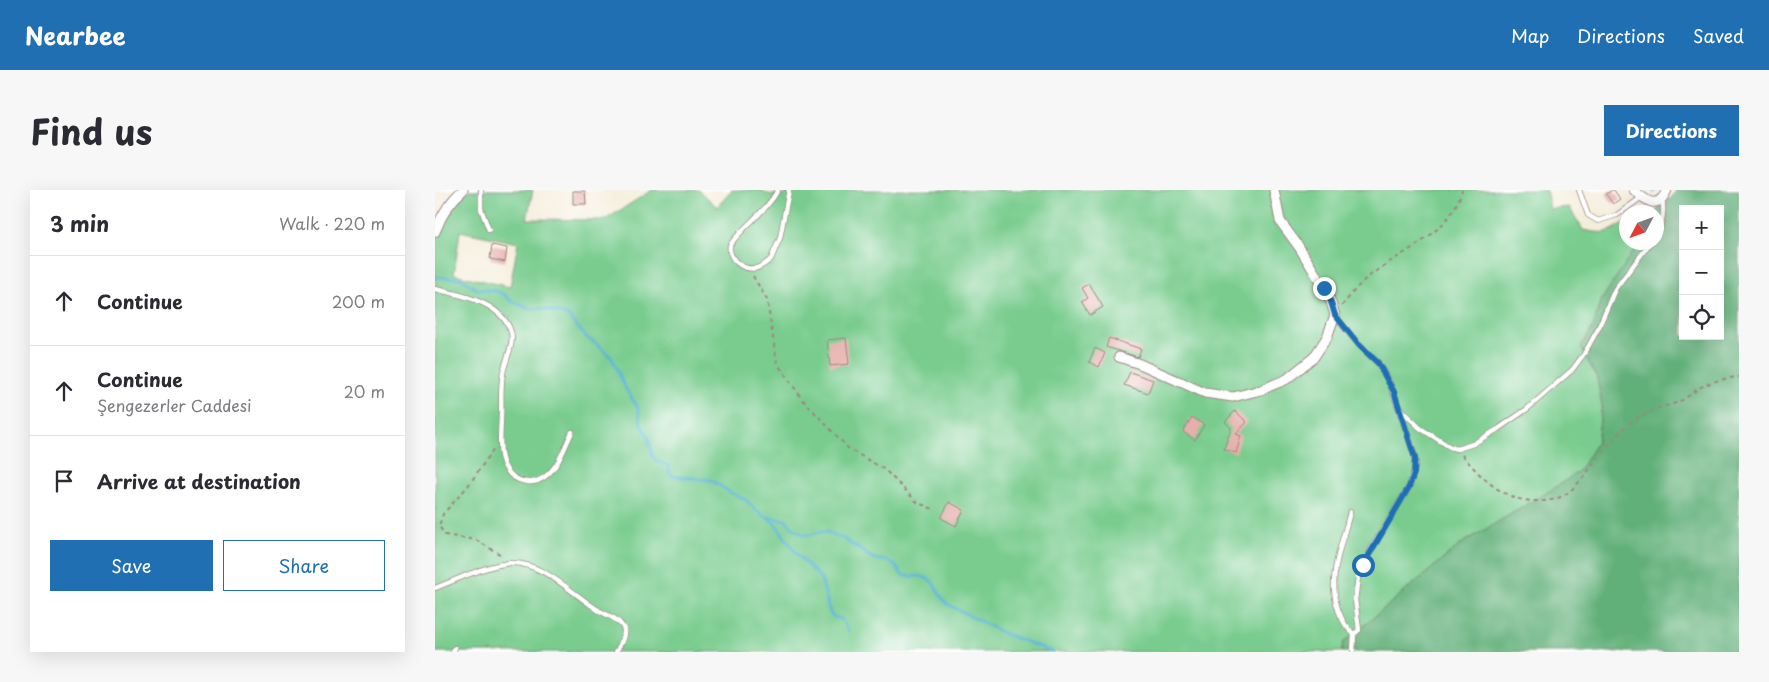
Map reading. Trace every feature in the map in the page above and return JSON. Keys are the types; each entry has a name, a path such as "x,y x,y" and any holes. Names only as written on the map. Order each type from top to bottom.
{"street":[{"path":"435,232 451,203 463,190"},
{"path":"1119,356 1205,392 1224,397 1241,396 1276,384 1287,379 1314,357 1324,342 1335,315 1324,288 1299,247 1280,221 1277,214 1274,190"},
{"path":"1634,190 1653,203 1657,203 1662,199 1667,190"}],"lane":[{"path":"481,190 481,210 489,230"},
{"path":"778,190 771,201 730,245 731,256 735,262 742,266 754,268 771,259 775,252 783,224 789,190"},
{"path":"1579,190 1589,215 1598,221 1617,216 1642,197"},
{"path":"1662,199 1664,205"},
{"path":"1398,407 1420,428 1450,447 1457,449 1473,444 1510,421 1572,370 1592,341 1615,289 1645,250"},
{"path":"435,288 463,295 493,310 503,318 511,331 511,345 503,371 501,388 500,444 503,463 507,471 514,478 525,483 538,481 555,466 572,432"},
{"path":"1335,315 1359,345 1378,363 1389,381 1415,458 1414,473 1405,495 1372,547 1358,577 1355,600 1359,630 1354,634 1353,652"},
{"path":"1350,512 1338,554 1334,589 1341,616 1346,626 1354,634"},
{"path":"435,588 487,569 513,563 530,567 555,579 598,610 618,621 623,626 624,632 617,652"}],"path":[{"path":"1335,315 1369,276 1440,227 1456,206 1462,190"},
{"path":"754,268 754,279 767,300 777,363 803,400 849,449 884,469 918,503 936,510"},
{"path":"1457,449 1499,491 1513,498 1533,502 1550,501 1569,492 1583,478 1619,432 1629,424 1646,414 1679,402 1699,388 1714,381 1739,377"},
{"path":"500,444 489,454 468,486 443,514 439,526 445,535 477,540 513,563"}],"green space":[{"path":"469,190 533,190 527,219 605,220 652,190 699,190 717,207 732,190 760,190 767,194 782,196 790,190 1546,190 1550,209 1569,207 1583,230 1606,232 1619,225 1619,250 1634,250 1602,299 1593,327 1581,347 1597,378 1602,405 1597,442 1579,471 1553,489 1461,544 1343,643 1341,652 435,652 435,239 452,208","holes":["460,231 518,243 510,287 454,274"]},
{"path":"1676,190 1739,190 1739,652 1342,652 1343,643 1461,544 1553,489 1579,471 1597,442 1602,406 1597,378 1581,347 1593,327 1602,299 1634,250 1664,250 1663,205"}],"building":[{"path":"1612,190 1620,199 1613,204 1606,194"},
{"path":"573,191 585,191 586,204 573,204"},
{"path":"492,245 507,248 505,262 490,259"},
{"path":"1089,284 1103,307 1090,315 1082,302 1088,298 1082,288"},
{"path":"846,338 849,364 830,366 827,340"},
{"path":"1109,338 1141,349 1138,357 1106,347"},
{"path":"1095,348 1105,353 1099,367 1089,362"},
{"path":"1130,372 1153,380 1148,393 1124,385"},
{"path":"1235,411 1247,422 1236,434 1241,436 1236,453 1224,449 1231,428 1225,422"},
{"path":"1192,417 1204,425 1195,440 1183,432"},
{"path":"949,502 964,510 956,526 941,518"}],"waterway":[{"path":"435,277 460,278 477,289 495,291 503,294 513,302 531,309 543,309 567,315 587,338 612,358 626,389 638,408 641,424 649,438 652,454 656,461 669,466 669,472 672,476 711,480 746,500 756,510 775,523 796,553 821,579 830,613 834,617 841,619 849,631"},
{"path":"769,517 786,520 793,528 803,534 827,532 842,538 874,559 894,564 902,575 920,576 930,580 942,599 949,605 1005,634 1053,652"}],"route":[{"path":"1324,288 1335,315 1342,326 1373,357 1389,381 1416,464 1409,487 1363,565"}]}
